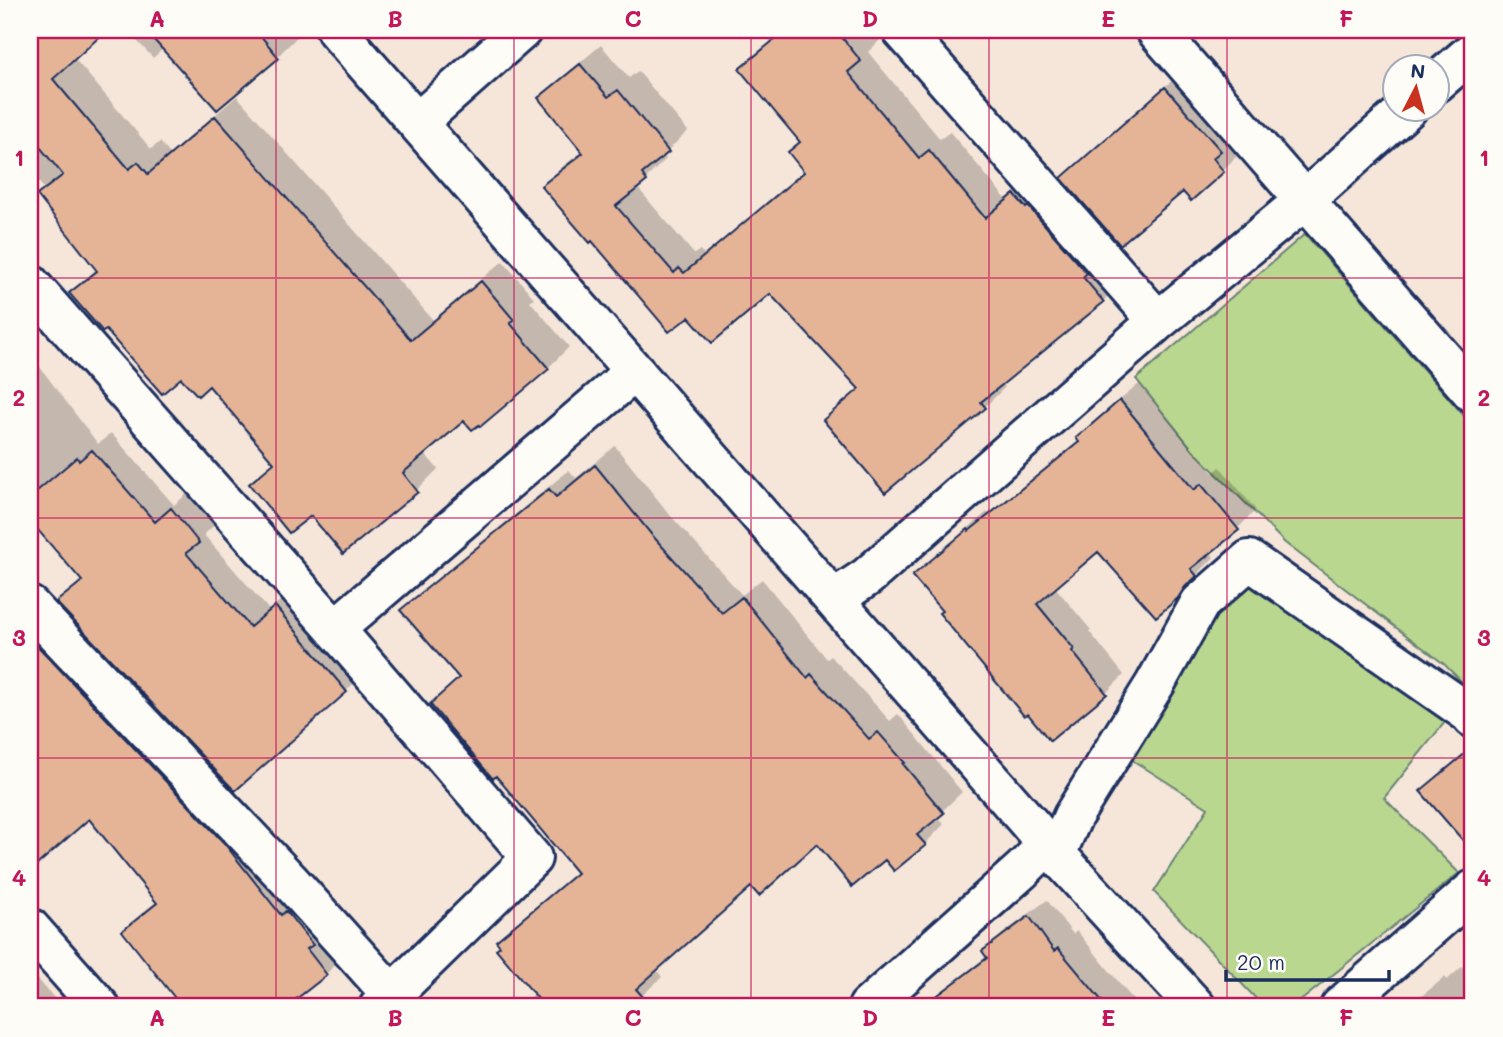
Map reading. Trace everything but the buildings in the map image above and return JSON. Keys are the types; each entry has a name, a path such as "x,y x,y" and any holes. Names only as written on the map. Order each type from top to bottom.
{"street":[{"path":"336,30 1052,849 1196,1007"},
{"path":"418,122 522,30"},
{"path":"901,30 1158,321"},
{"path":"1156,30 1473,393"},
{"path":"1450,71 1473,51"},
{"path":"834,598 867,578 1158,321 1305,200 1392,122"},
{"path":"30,284 335,629 532,858 386,1001 289,880 30,606"},
{"path":"335,629 635,371"},
{"path":"867,1007 1022,870 1052,849 1155,684 1200,603 1248,559 1473,719"},
{"path":"1340,1007 1473,890"},
{"path":"30,928 100,1007"}],"green space":[{"path":"1305,234 1473,426 1473,693 1444,664 1285,543 1193,450 1136,379"},
{"path":"1252,578 1445,722 1384,798 1459,873 1293,1007 1264,1007 1154,892 1208,808 1129,758 1213,609"}]}
